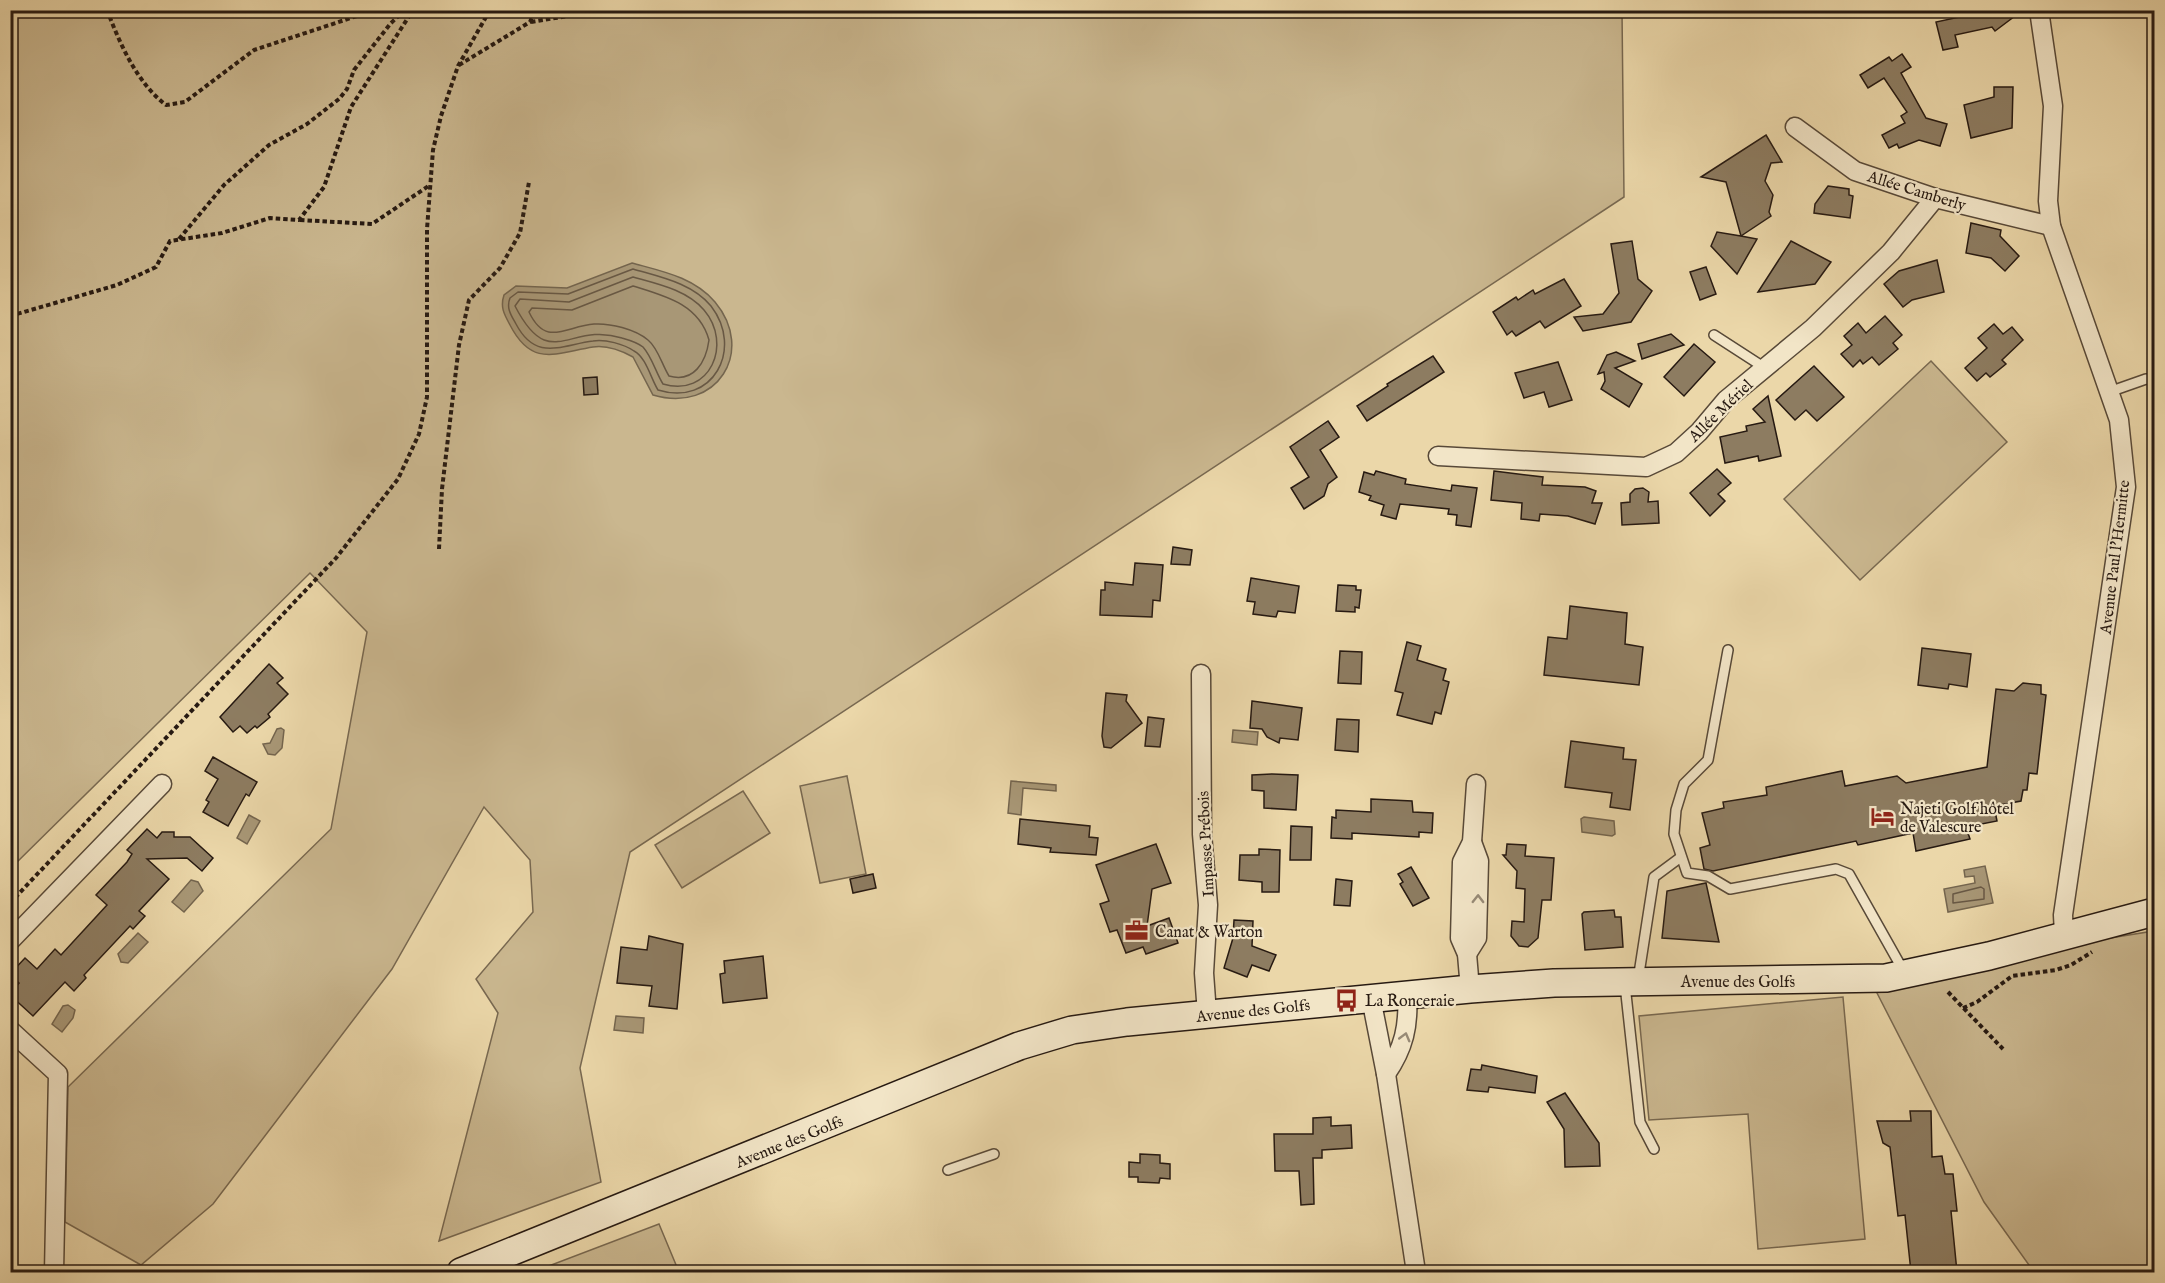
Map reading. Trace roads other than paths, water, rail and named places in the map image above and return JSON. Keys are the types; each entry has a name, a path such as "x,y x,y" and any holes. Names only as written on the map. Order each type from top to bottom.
{"main road":[{"name":"Avenue des Golfs","path":"461,1272 1019,1046 1072,1030 1207,1014 1470,989 1631,982 1856,981 1905,975 2154,912"}],"street":[{"name":"Avenue Paul l'Hermitte","path":"2039,10 2054,106 2048,201 2052,226 2119,420 2126,487 2063,915 2064,934"},
{"name":"Allée Camberly","path":"1795,127 1855,171 1935,198 2052,226"},
{"name":"Allée Mériel","path":"1438,456 1646,467 1676,453 1699,432 1726,400 1813,328 1891,252 1935,198"},
{"name":"Impasse Prébois","path":"1201,674 1202,834 1208,905 1204,973 1207,1014"},
{"path":"10,941 162,784"},
{"path":"1470,989 1467,954 1477,938 1479,861 1472,842 1476,784"},
{"path":"1386,1074 1401,1053 1409,1022 1407,994"},
{"path":"1371,998 1386,1074 1416,1272"},
{"path":"10,1030 58,1074 54,1272"}],"lane":[{"path":"1714,335 1765,368"},
{"path":"2109,392 2146,379 2154,380"},
{"path":"1728,650 1708,760 1684,784 1676,810 1674,834 1687,873 1708,876 1730,889 1836,869 1849,874 1905,975"},
{"path":"1654,1149 1640,1122 1631,982 1645,947 1654,877 1681,857"},
{"path":"948,1170 994,1154"}],"water":[{"path":"632,263 687,281 707,293 715,302 727,321 732,340 730,358 723,374 712,387 695,395 676,398 653,395 633,357 603,347 556,354 536,352 518,339 504,314 502,303 504,295 516,286 567,288"},
{"path":"277,729 284,730 282,748 275,755 268,754 263,744 270,743"},
{"path":"1233,730 1258,732 1257,745 1232,742"},
{"path":"1011,781 1056,785 1056,791 1023,788 1021,815 1008,813"},
{"path":"249,815 260,821 247,844 237,838"},
{"path":"1584,817 1614,821 1615,834 1612,836 1582,832 1581,819"},
{"path":"1985,866 1993,903 1948,912 1944,889 1975,883 1974,876 1965,877 1964,870"},
{"path":"191,880 198,882 203,891 184,912 172,902"},
{"path":"138,933 148,942 128,963 121,962 118,954"},
{"path":"68,1005 75,1010 73,1018 62,1032 52,1024 63,1006"},
{"path":"616,1016 644,1018 643,1033 614,1030"}],"place":[{"name":"Najeti Golf hôtel de Valescure","path":"1882,817"},
{"name":"Canat & Warton","path":"1137,931"},
{"name":"La Ronceraie","path":"1347,1000"}]}
